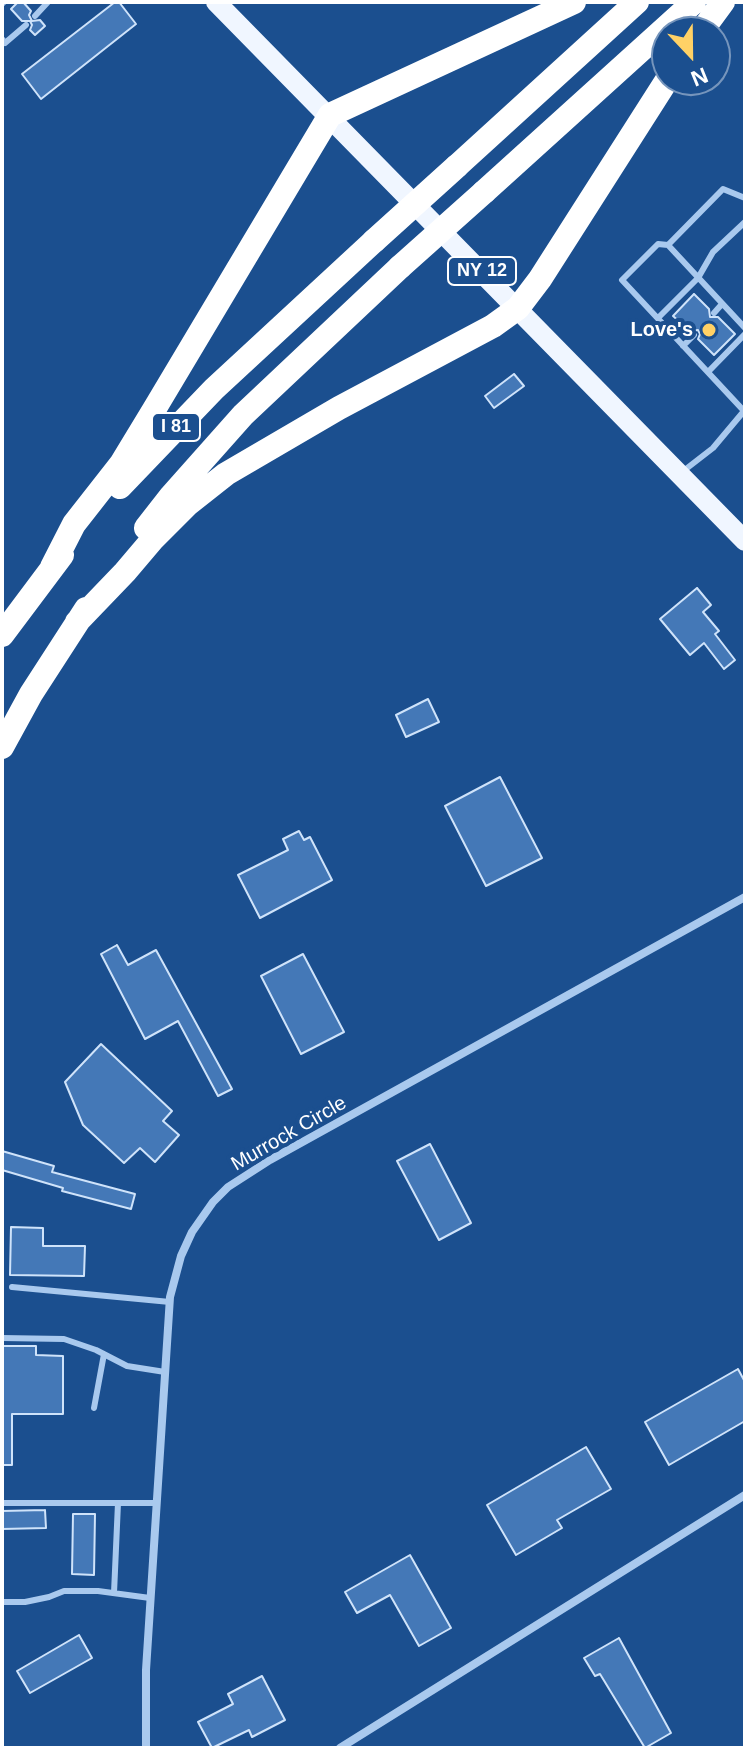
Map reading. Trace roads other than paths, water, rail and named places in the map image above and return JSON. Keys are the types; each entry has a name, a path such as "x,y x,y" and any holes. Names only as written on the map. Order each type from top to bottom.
{"highway":[{"path":"52,567 74,524 104,487 148,419 330,115 574,2"},
{"name":"I 81","path":"2,635 52,567 139,465 214,389 637,2"},
{"name":"I 81","path":"2,747 31,694 77,622 171,496 243,415 400,267 694,2"},
{"path":"77,622 188,504 226,474 339,408 493,326 518,308 540,279 657,96"}],"main road":[{"name":"NY 12","path":"216,2 745,541"}],"street":[{"name":"Murrock Circle","path":"146,1748 146,1670 170,1302 181,1256 192,1232 213,1202 228,1187 270,1160 745,897"},
{"path":"340,1748 745,1495"}],"lane":[{"path":"35,16 48,2"},
{"path":"2,39 5,43 26,25"},
{"path":"668,245 723,189 745,198"},
{"path":"658,318 698,278 713,252 745,222"},
{"path":"680,474 713,448 744,411 622,280 658,244 668,245 745,331 708,372"},
{"path":"714,313 722,304"},
{"path":"683,346 694,335"},
{"path":"12,1287 170,1302"},
{"path":"2,1338 64,1339 127,1366 165,1372"},
{"path":"94,1408 104,1354"},
{"path":"2,1503 156,1503"},
{"path":"114,1593 118,1503"},
{"path":"2,1602 25,1602 64,1591 150,1598"}],"place":[{"name":"Love's","path":"709,330"}]}
